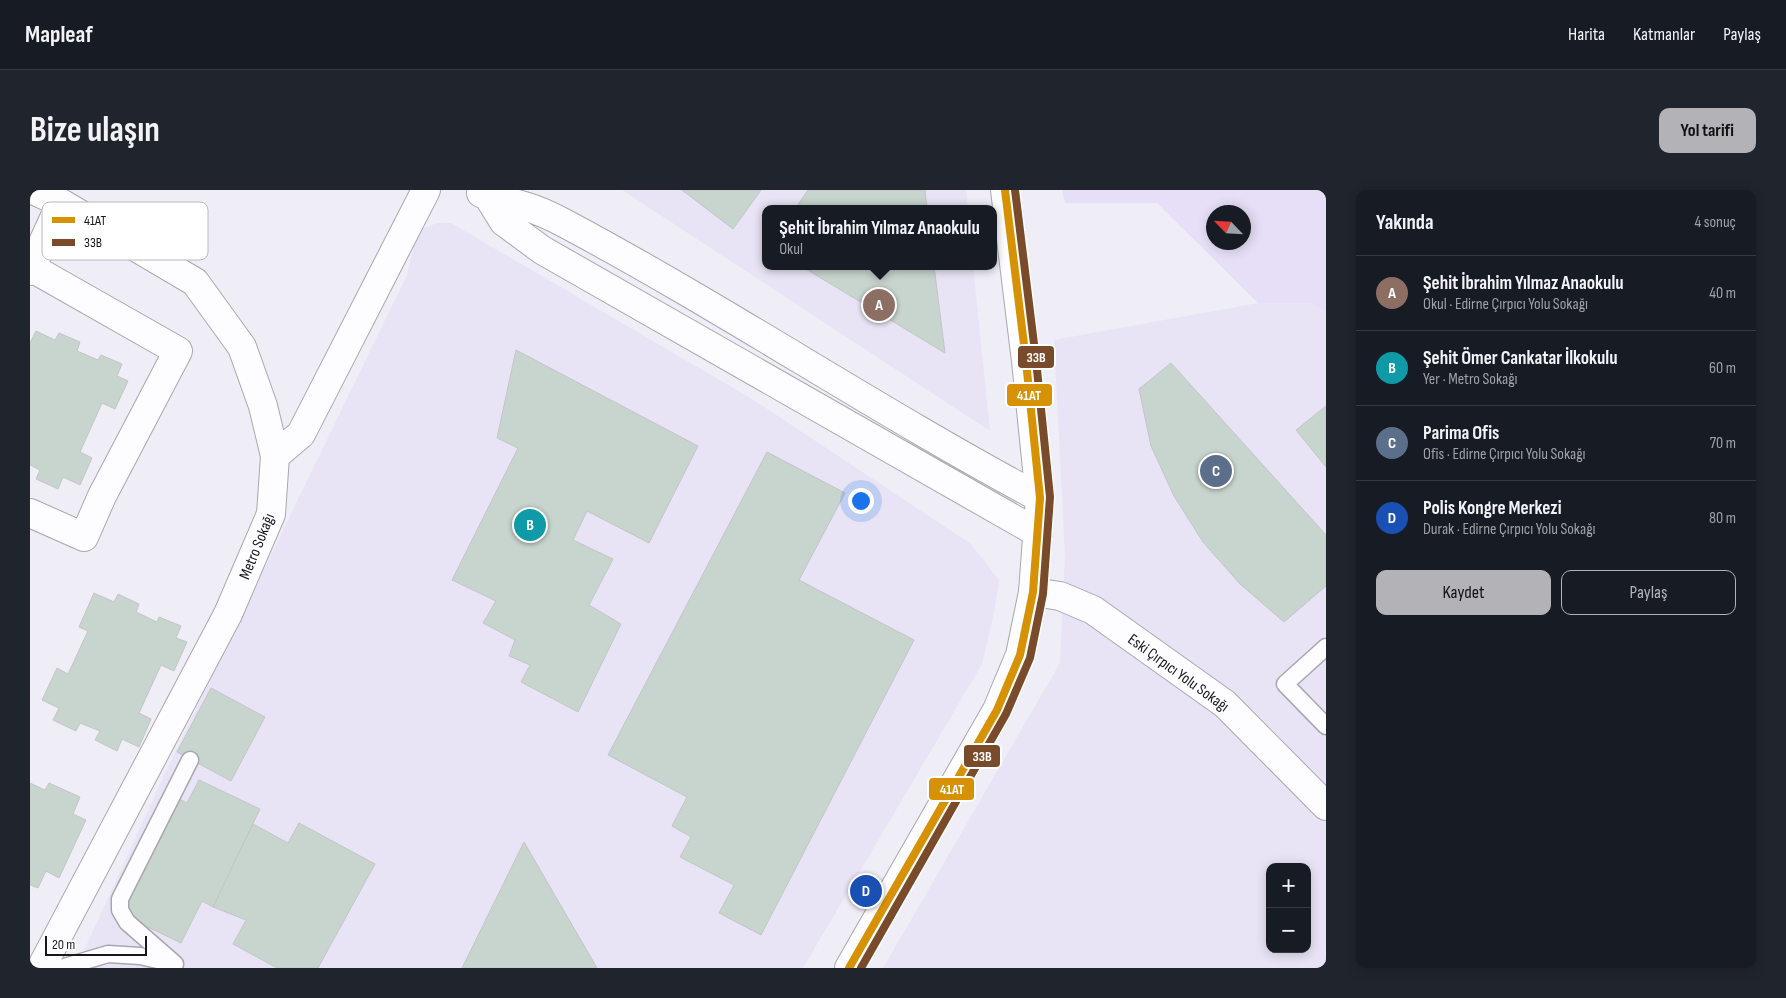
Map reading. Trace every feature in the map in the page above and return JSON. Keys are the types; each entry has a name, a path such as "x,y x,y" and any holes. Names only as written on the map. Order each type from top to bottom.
{"street":[{"name":"Metro Sokağı","path":"33,190 59,202"},
{"path":"275,456 301,434 426,190"},
{"path":"848,968 997,710 1020,655 1033,592 1040,498 1026,361 1004,190"},
{"path":"487,193 525,206 564,223 693,294 973,462 1040,498"},
{"path":"487,193 504,222 542,250 1038,533"},
{"path":"30,513 84,537 102,496 178,351 31,268 42,244"},
{"name":"Metro Sokağı","path":"42,968 228,614 271,514 275,456 263,406 242,347 195,282 158,260"},
{"name":"Eski Çırpıcı Yolu Sokağı","path":"1033,592 1060,596 1093,610 1226,704 1326,806"}],"lane":[{"path":"1326,647 1285,684 1326,726"},
{"path":"178,966 127,922 120,910 120,899 190,760"},
{"path":"61,968 108,954 140,956 178,966"}],"shaded area":[{"path":"622,190 966,190 968,205 762,205 762,270 973,270 990,431"},
{"path":"1062,190 1326,190 1326,312 1310,303 1258,303 1157,203 1065,203"},
{"path":"437,223 451,223 752,399 971,544 999,580 994,613 982,664 803,968 76,968 166,771 407,275 415,241 425,228"},
{"path":"1258,303 1310,303 1326,312 1326,968 883,968 1060,663 1065,555 1054,340"}],"building":[{"path":"682,190 761,190 733,229"},
{"path":"808,190 925,190 927,205 798,205"},
{"path":"808,270 935,270 945,353"},
{"path":"36,331 55,340 59,333 80,342 77,351 98,360 101,355 122,364 117,376 128,381 115,409 102,403 80,452 92,458 80,485 63,477 58,489 36,479 40,470 30,465 30,343"},
{"path":"516,350 698,446 649,543 587,511 573,540 613,559 589,605 621,624 578,712 521,682 530,665 509,656 515,640 483,623 496,601 452,580 518,448 497,438"},
{"path":"1171,363 1326,535 1326,586 1284,622 1240,584 1203,542 1174,496 1151,446 1139,389"},
{"path":"1326,406 1326,467 1296,430"},
{"path":"767,452 845,493 799,580 914,640 761,935 719,913 734,885 680,857 691,837 672,826 687,797 608,755"},
{"path":"94,593 114,602 118,594 139,604 136,612 157,622 159,617 181,626 176,638 187,642 174,671 161,665 139,713 151,719 139,747 122,739 117,751 95,740 100,731 80,723 76,731 53,720 59,708 42,700 57,668 68,674 88,631 79,627"},
{"path":"211,688 265,717 231,781 177,752"},
{"path":"199,780 260,809 213,907 202,901 181,943 127,917 131,909 123,905 175,797 187,803"},
{"path":"30,783 45,790 49,783 80,797 73,814 86,820 59,878 46,871 38,888 30,885"},
{"path":"299,823 375,864 318,968 277,968 233,944 246,920 213,907 253,824 288,843"},
{"path":"524,842 597,968 462,968"}],"transit line":[{"name":"41AT","path":"849,968 997,710 1020,655 1033,592 1040,498 1026,361 1005,190"},
{"name":"33B","path":"861,968 1006,714 1030,658 1043,594 1050,497 1036,360 1015,190"}],"place":[{"name":"Şehit İbrahim Yılmaz Anaokulu","path":"879,305"},
{"name":"Parima Ofis","path":"1216,471"},
{"name":"Şehit Ömer Cankatar İlkokulu","path":"530,525"},
{"name":"Polis Kongre Merkezi","path":"866,891"}]}
